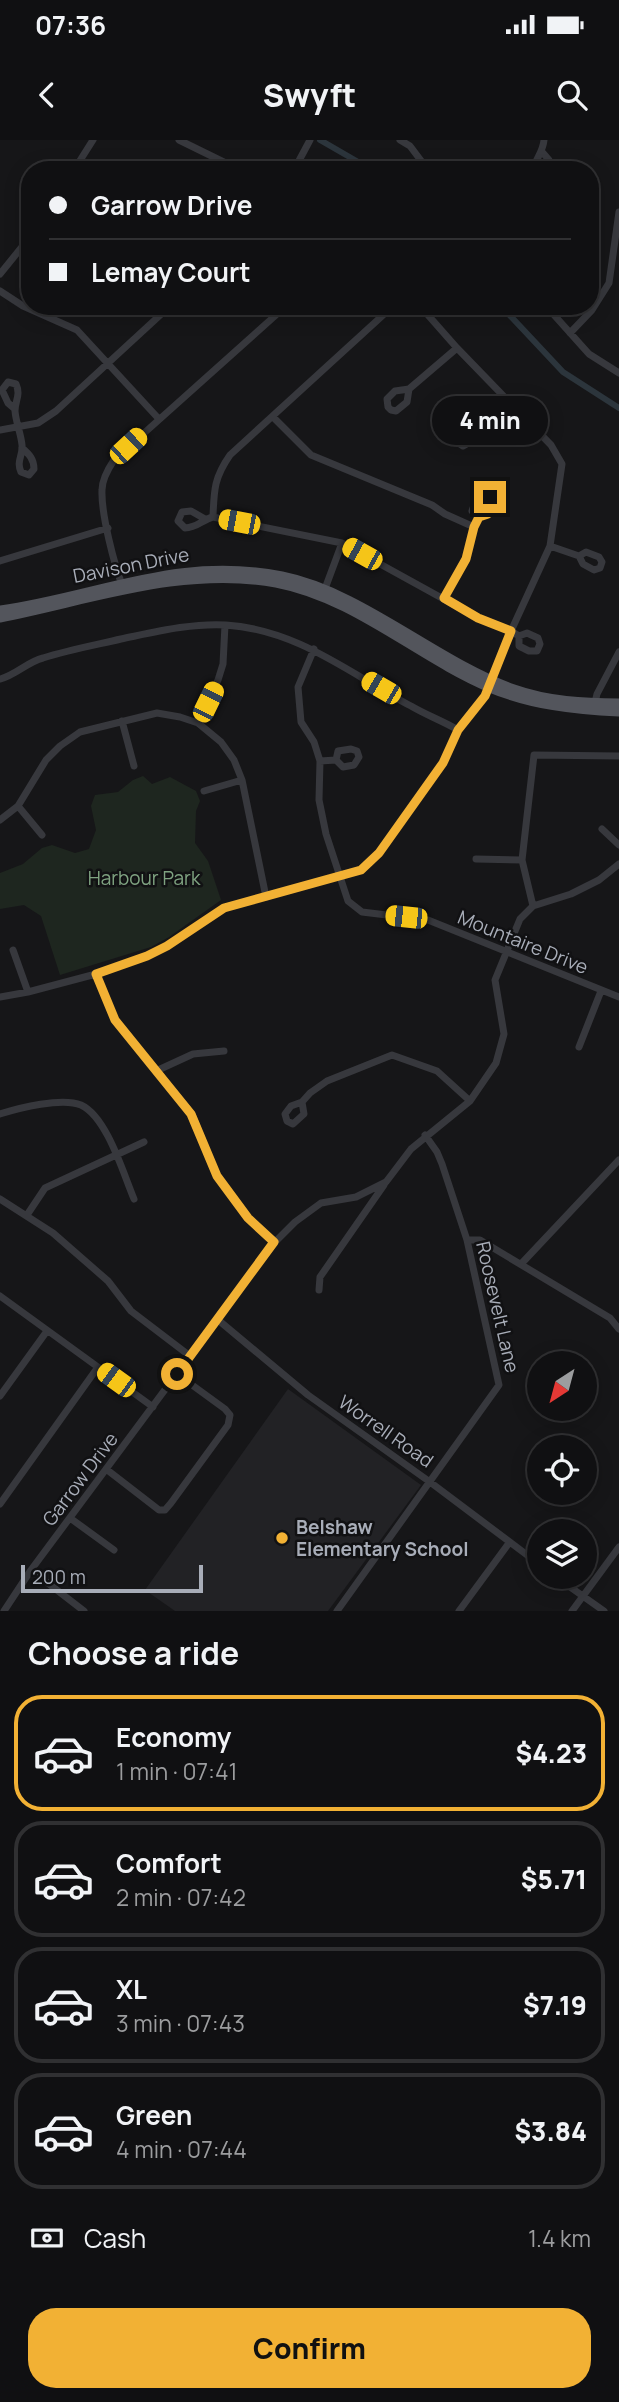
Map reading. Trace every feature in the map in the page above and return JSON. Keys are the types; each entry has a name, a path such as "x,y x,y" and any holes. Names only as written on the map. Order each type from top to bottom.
{"main road":[{"name":"Davison Drive","path":"0,618 185,570 237,569 284,576 490,683 619,712"},
{"name":"Davison Drive","path":"0,610 123,587"},
{"name":"Davison Drive","path":"594,707 619,703"}],"street":[{"path":"80,161 93,140"},
{"path":"179,140 222,161"},
{"path":"298,161 310,140"},
{"path":"400,140 410,146 421,161"},
{"path":"536,161 543,153 544,140"},
{"path":"543,153 549,161"},
{"path":"599,299 609,283 619,212"},
{"path":"0,274 21,248"},
{"path":"0,291 21,305"},
{"path":"43,315 77,330 158,418"},
{"path":"0,430 38,423 56,411 158,315"},
{"path":"123,587 102,495 106,473 114,460 158,418 276,315"},
{"path":"383,315 230,455 217,473 209,518 342,543 478,618 519,636"},
{"path":"0,997 96,974 167,946 224,908 361,870 379,853 443,763 458,730 485,696 550,546 562,464 551,445 502,397 428,315"},
{"path":"554,315 589,354 619,373"},
{"path":"570,333 587,315"},
{"path":"409,389 457,348"},
{"path":"478,423 502,397"},
{"path":"15,409 22,448"},
{"path":"273,417 311,455 432,505 474,527"},
{"path":"444,598 466,559 479,517"},
{"path":"0,561 108,528"},
{"path":"323,594 342,543"},
{"path":"550,546 579,556"},
{"path":"0,679 10,676 31,662 82,648 167,630 225,625 263,631 314,649 411,707 458,730"},
{"path":"198,723 223,664 225,625"},
{"name":"Mountaire Drive","path":"314,649 298,687 301,722 314,742 320,761 319,800 338,877 348,901 362,912 428,920 619,997"},
{"path":"594,707 619,652"},
{"path":"0,820 18,806 46,760 80,732 157,713 180,717 198,723 221,742 234,760 242,780 266,897"},
{"path":"122,721 134,766"},
{"path":"619,756 534,755 522,860 533,906 572,894 599,880 619,864"},
{"path":"320,761 336,760"},
{"path":"204,791 242,780"},
{"path":"18,806 42,835"},
{"path":"601,829 619,845"},
{"path":"476,859 522,860"},
{"name":"Garrow Drive","path":"4,1611 31,1570 274,1242 321,1203 356,1197 386,1182 425,1135 470,1101 496,1063 504,1034 495,980 520,919 533,906"},
{"path":"13,950 28,992"},
{"path":"96,974 115,1020 191,1114 217,1176 248,1218 274,1242"},
{"path":"579,1047 601,991"},
{"path":"156,1071 193,1054 224,1051"},
{"path":"302,1102 327,1081 392,1055 437,1071 470,1101"},
{"path":"0,1114 58,1102 80,1105 97,1117 116,1154 134,1199"},
{"name":"Roosevelt Lane","path":"337,1611 499,1385 467,1240 442,1164 425,1135"},
{"path":"27,1216 45,1188 144,1142"},
{"path":"522,1263 619,1160"},
{"path":"319,1290 320,1277 386,1182"},
{"path":"0,1199 53,1233 108,1281 131,1311 190,1356"},
{"path":"467,1240 480,1240 522,1263 610,1318 619,1329"},
{"path":"0,1296 153,1407"},
{"name":"Worrell Road","path":"217,1319 308,1395 527,1556"},
{"path":"0,1396 47,1331"},
{"path":"0,1504 97,1367"},
{"path":"106,1469 159,1510 166,1510 228,1425 230,1415 177,1374"},
{"path":"70,1518 114,1550"},
{"path":"459,1611 509,1543"},
{"path":"572,1611 619,1548"},
{"path":"31,1570 84,1611"},
{"path":"573,1589 604,1611"}],"shaded area":[{"name":"Belshaw Elementary School","path":"288,1389 421,1485 328,1611 175,1611 145,1590"}],"green space":[{"name":"Harbour Park","path":"143,776 152,784 170,777 196,791 200,801 196,811 195,843 208,861 221,900 151,947 60,975 41,916 24,905 0,909 0,873 23,864 42,848 52,845 75,853 89,849 96,830 91,806 95,795 118,792"}],"waterway":[{"path":"320,140 356,161"},
{"path":"509,315 563,372 619,408"}],"place":[{"name":"Belshaw Elementary School","path":"282,1538"}],"route":[{"path":"177,1374 274,1242 248,1218 217,1176 191,1114 115,1020 96,974 167,946 224,908 361,870 379,853 443,763 458,730 485,696 511,631 478,618 444,598 466,559 479,517 488,514 492,501 490,497"}]}
